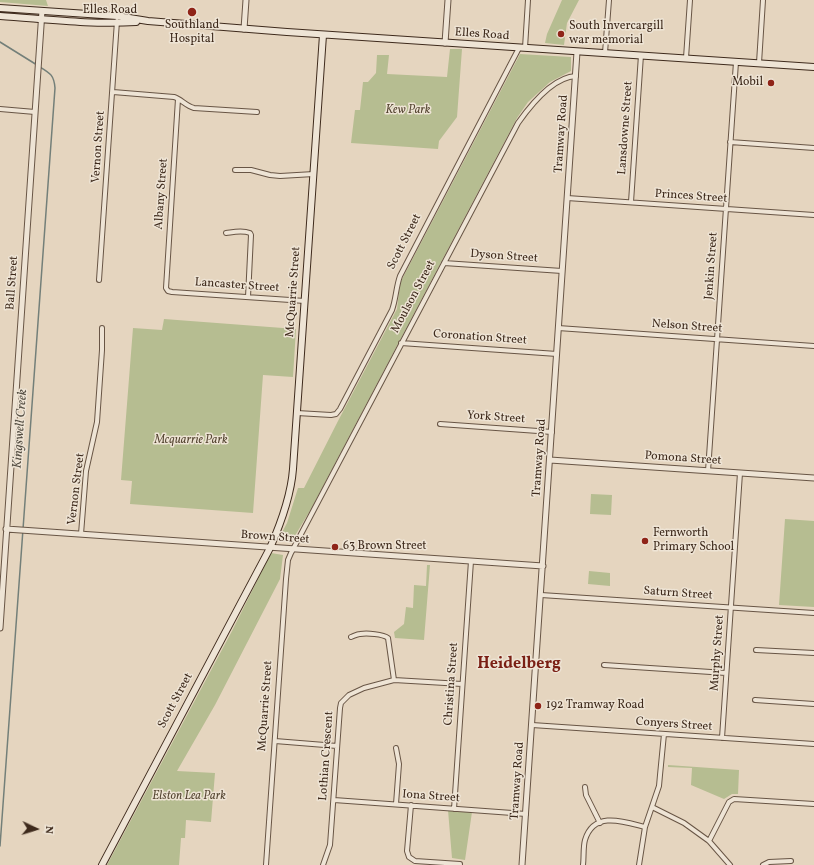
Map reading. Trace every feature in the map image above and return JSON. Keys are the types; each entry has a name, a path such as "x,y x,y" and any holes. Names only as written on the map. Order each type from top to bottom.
{"main road":[{"name":"Elles Road","path":"0,8 117,16 148,21 323,35 814,67"},
{"name":"Elles Road","path":"0,16 83,22 117,23 148,21"},
{"name":"McQuarrie Street","path":"270,548 282,520 292,482 323,35"},
{"name":"Scott Street","path":"102,865 270,548"}],"street":[{"path":"244,29 246,0"},
{"path":"445,43 448,0"},
{"path":"522,48 528,0"},
{"path":"606,53 609,0"},
{"path":"686,58 690,0"},
{"path":"759,64 763,0"},
{"name":"Ball Street","path":"0,628 42,11"},
{"path":"82,14 83,22"},
{"name":"Vernon Street","path":"99,280 117,16"},
{"name":"Scott Street","path":"297,413 332,415 336,414 340,409 392,310 400,276 522,48"},
{"name":"Tramway Road","path":"522,865 578,52"},
{"name":"Lansdowne Street","path":"631,202 641,55"},
{"name":"Jenkin Street","path":"708,471 736,62"},
{"name":"Moulson Street","path":"292,549 518,123 529,107 543,93 560,80 570,76 576,76"},
{"path":"113,92 178,98 194,108 257,112"},
{"name":"Albany Street","path":"168,291 166,285 178,98"},
{"path":"0,109 35,112"},
{"path":"730,142 814,148"},
{"path":"236,170 250,170 280,176 314,174"},
{"name":"Princes Street","path":"567,198 814,215"},
{"path":"226,233 238,231 250,233 251,235 248,296"},
{"name":"Dyson Street","path":"444,263 562,271"},
{"name":"Lancaster Street","path":"168,291 305,301"},
{"name":"Vernon Street","path":"82,534 86,472 97,422 102,328"},
{"name":"Nelson Street","path":"558,328 814,346"},
{"name":"Coronation Street","path":"401,343 557,354"},
{"name":"York Street","path":"440,424 552,432"},
{"name":"Pomona Street","path":"550,460 814,478"},
{"name":"Murphy Street","path":"722,738 740,473"},
{"name":"Brown Street","path":"6,529 542,566"},
{"name":"McQuarrie Street","path":"266,865 286,571 292,549"},
{"name":"Christina Street","path":"454,809 471,561"},
{"name":"Saturn Street","path":"541,595 814,613"},
{"path":"351,637 361,634 387,636 394,680"},
{"path":"756,650 814,653"},
{"path":"604,664 726,672"},
{"name":"Lothian Crescent","path":"324,865 330,845 340,708 344,699 364,688 394,680 462,684"},
{"path":"755,700 814,704"},
{"name":"Conyers Street","path":"532,725 814,744"},
{"path":"639,865 645,827 657,794 664,734"},
{"path":"274,741 337,746"},
{"path":"396,748 399,764 396,804"},
{"path":"586,787 586,796 600,823"},
{"path":"709,841 729,802 734,799 814,804"},
{"name":"Iona Street","path":"334,800 526,814"},
{"path":"410,806 407,851 409,857 415,861 460,864"},
{"path":"652,807 684,823 709,841 730,865"},
{"path":"583,865 585,840 588,833 600,823 613,820 645,827"},
{"path":"763,865 768,862 791,861"}],"green space":[{"path":"0,0 46,0 48,6 0,2"},
{"path":"562,0 579,0 567,23 564,45 545,43 547,34"},
{"name":"Kew Park","path":"450,49 462,49 457,117 439,141 438,149 351,143 355,110 360,110 363,82 368,82 376,73 377,55 389,55 387,74 447,77"},
{"path":"520,54 571,57 571,71 550,82 528,102 517,118 311,509 293,539 279,538 287,523 298,488 304,488 397,309 400,283"},
{"name":"Mcquarrie Park","path":"164,319 296,329 293,377 263,375 253,513 130,504 132,481 121,480 133,328 162,330"},
{"path":"591,494 612,495 611,515 590,514"},
{"path":"785,519 814,521 814,607 779,605"},
{"name":"Elston Lea Park","path":"271,553 283,555 280,579 215,705 177,771 215,773 211,822 186,820 185,838 181,838 179,865 107,865 232,631"},
{"path":"427,565 430,565 424,640 395,638 394,632 404,624 406,607 413,608 414,585 426,586"},
{"path":"589,571 610,573 610,586 588,584"},
{"path":"668,765 739,770 738,794 732,794 724,799 691,785 692,768 668,767"},
{"path":"448,810 472,812 465,860 452,858"}],"waterway":[{"name":"Kingswell Creek","path":"0,42 37,65"},
{"name":"Kingswell Creek","path":"0,846 55,88 54,80 51,75 40,67"}],"place":[{"name":"Southland Hospital","path":"192,12"},
{"name":"South Invercargill war memorial","path":"561,34"},
{"name":"Mobil","path":"771,83"},
{"name":"Fernworth Primary School","path":"645,541"},
{"name":"63 Brown Street","path":"335,547"},
{"name":"192 Tramway Road","path":"538,706"}],"district":[{"name":"Heidelberg","path":"519,665"}]}
